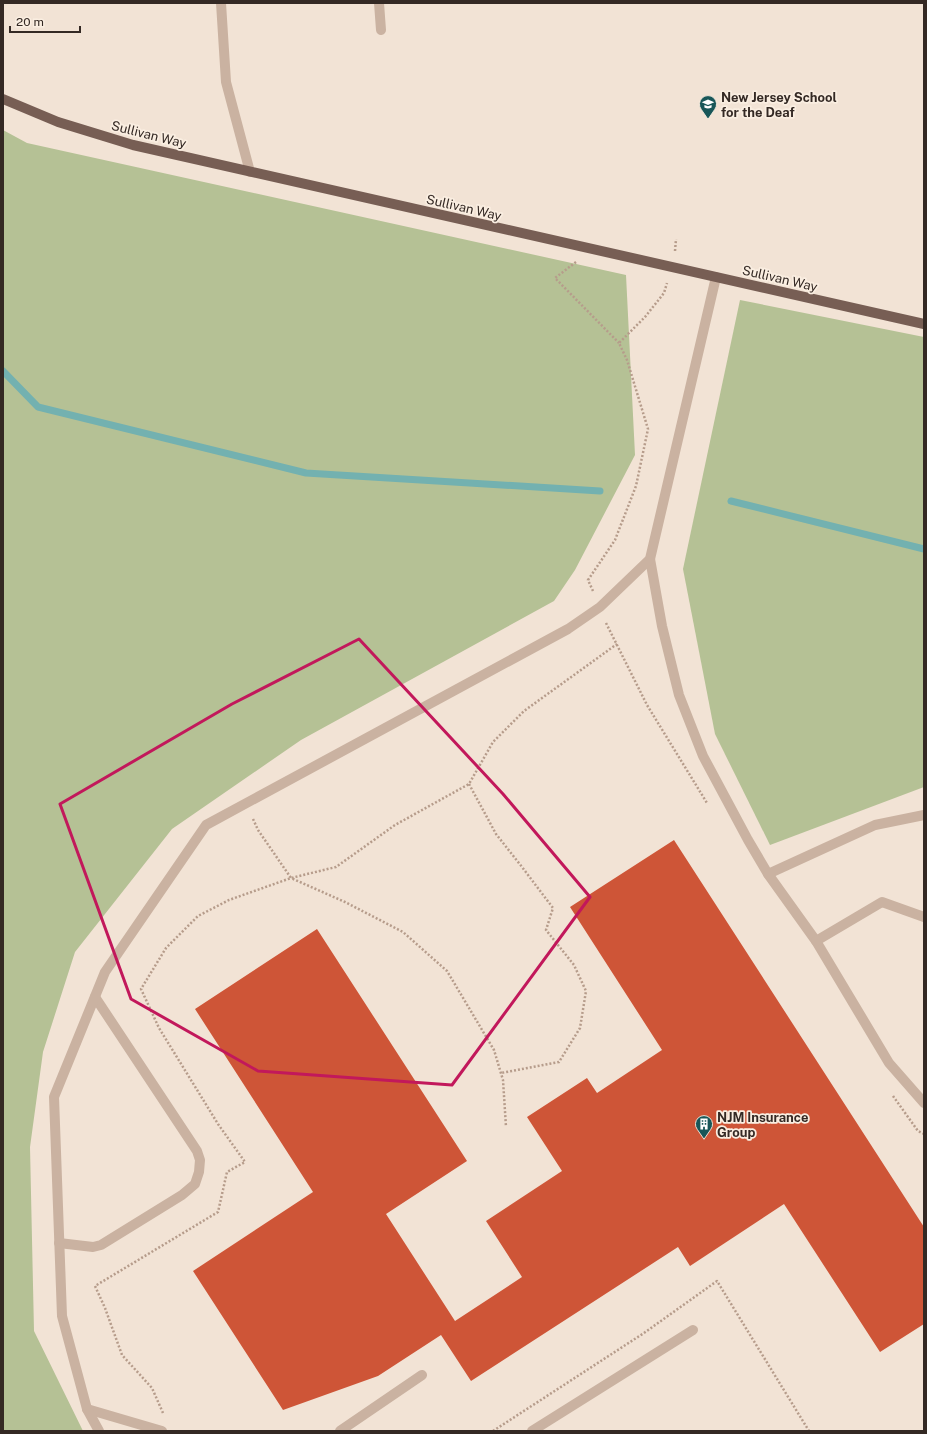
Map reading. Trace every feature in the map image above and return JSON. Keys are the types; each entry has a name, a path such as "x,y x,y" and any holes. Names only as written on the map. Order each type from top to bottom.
{"main road":[{"name":"Sullivan Way","path":"3,99 58,122 132,146 924,324"}],"street":[{"path":"222,3 226,82 250,172"},
{"path":"379,3 381,30"},
{"path":"716,277 650,559 662,626 679,695 703,756 768,874 816,941 889,1063 924,1103"},
{"path":"99,1431 87,1409 62,1316 54,1097 105,972 206,825 568,629 600,606 650,559"},
{"path":"768,874 875,825 924,815"},
{"path":"816,941 882,902 924,917"},
{"path":"60,1244 93,1247 101,1245 182,1195 195,1184 200,1172 200,1160 197,1151 95,997"},
{"path":"532,1431 694,1330"},
{"path":"340,1431 422,1375"},
{"path":"87,1409 162,1431"}],"path":[{"path":"619,343 645,317 664,293 673,267 676,239"},
{"path":"593,249 555,278 619,343 627,360 648,429 636,486 618,533 615,540 588,580 600,606 603,617 647,704 711,810"},
{"path":"164,1417 152,1388 122,1355 106,1308 95,1286 218,1212 227,1172 245,1162 218,1124 159,1028 141,989 166,948 198,916 229,900 291,878 336,867 395,825 469,784 493,742 524,711 617,644"},
{"path":"469,784 496,834 553,908 546,930 574,965 586,991 580,1028 559,1062 501,1073"},
{"path":"246,804 258,830 291,878 345,902 403,932 447,971 494,1050 503,1080 506,1127"},
{"path":"890,1092 918,1131 924,1134"}],"highlighted area":[{"path":"359,639 503,794 590,897 452,1085 258,1071 131,999 60,804 232,704"}],"green space":[{"path":"3,130 27,143 626,275 635,455 575,570 554,601 301,740 172,829 75,952 43,1052 30,1147 34,1331 83,1431 3,1431"},
{"path":"740,300 924,337 924,787 770,845 715,734 683,569"}],"building":[{"name":"NJM Insurance Group","path":"674,840 924,1227 924,1324 880,1352 784,1204 690,1266 678,1247 471,1381 441,1335 378,1376 283,1410 193,1271 313,1192 195,1009 317,929 467,1161 386,1214 455,1321 522,1277 486,1221 562,1171 527,1117 587,1078 597,1093 662,1050 570,907"}],"waterway":[{"path":"3,371 38,407 306,473 600,491"},
{"path":"731,501 924,549"}],"place":[{"name":"New Jersey School for the Deaf","path":"708,119"},
{"name":"NJM Insurance Group","path":"704,1139"}]}
